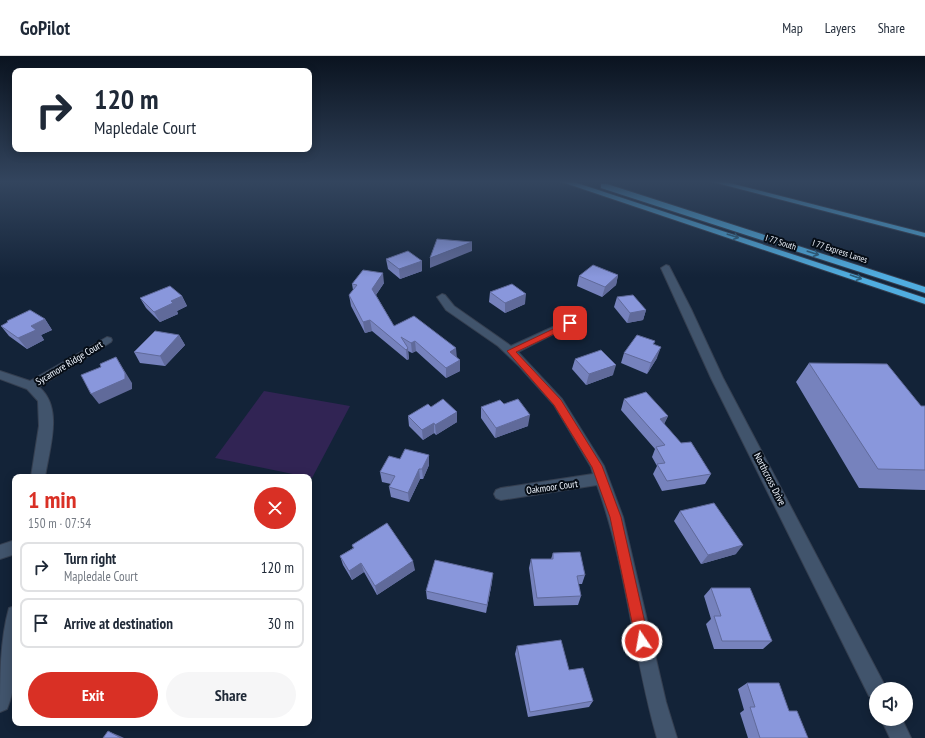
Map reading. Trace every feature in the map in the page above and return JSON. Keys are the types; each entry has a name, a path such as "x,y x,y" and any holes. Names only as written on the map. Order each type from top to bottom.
{"highway":[{"name":"I 77 South","path":"656,213 925,301"},
{"name":"I 77 Express Lanes","path":"691,213 925,290"},
{"path":"836,213 925,235"},
{"path":"860,213 925,229"}],"street":[{"name":"Northcross Drive","path":"666,268 684,300 717,378 872,682"},
{"path":"442,297 454,312 511,351 558,402 587,447 602,479 616,517 656,702 667,738"},
{"path":"511,351 570,323"},
{"name":"Sycamore Ridge Court","path":"31,386 107,340"},
{"path":"0,375 17,379 31,386 44,400 46,426 38,474"},
{"name":"Oakmoor Court","path":"501,494 602,479"},
{"path":"0,552 12,547"},
{"path":"0,702 12,632"},
{"path":"895,726 901,738"}],"shaded area":[{"path":"264,391 350,406 312,478 312,474 293,474 215,458"}],"building":[{"path":"437,239 472,242 430,258"},
{"path":"408,251 422,261 399,269 386,259"},
{"path":"593,265 618,275 605,287 579,276"},
{"path":"363,270 383,273 372,289 394,326 414,316 456,348 450,352 460,360 446,368 415,341 411,343 401,337 408,348 406,350 370,320 363,322 349,295 357,285 352,284"},
{"path":"512,284 526,294 505,303 490,292"},
{"path":"170,286 182,296 171,301 173,303 154,312 140,298"},
{"path":"633,295 646,310 630,313 617,297"},
{"path":"30,310 45,319 31,326 36,330 18,338 1,326 8,322 7,321"},
{"path":"155,331 179,335 160,356 134,352"},
{"path":"637,335 655,341 653,344 661,347 651,363 624,353"},
{"path":"601,350 616,365 589,374 575,359"},
{"path":"116,357 125,373 125,379 91,394 81,375 101,367 100,364"},
{"path":"809,363 887,364 921,406 925,406 925,470 878,469"},
{"path":"646,392 668,416 660,419 681,443 691,442 711,474 667,481 657,464 665,463 656,447 665,445 624,399"},
{"path":"443,399 457,412 435,425 434,423 422,430 408,416 428,404 431,407"},
{"path":"518,399 530,415 496,428 481,407 500,400 504,404"},
{"path":"405,449 429,455 422,469 419,469 408,493 389,487 395,476 380,472 389,456 400,459"},
{"path":"714,503 743,545 708,555 680,511"},
{"path":"387,523 413,561 375,586 361,563 349,571 340,556 354,548 352,545"},
{"path":"580,552 585,575 577,576 581,596 537,598 531,559 553,559 553,553"},
{"path":"435,560 493,573 487,605 426,591"},
{"path":"711,588 750,588 772,641 722,641 714,616 721,616"},
{"path":"561,640 569,670 583,668 593,701 530,712 517,646"},
{"path":"747,683 779,683 789,711 797,711 808,738 760,738 750,707 755,707"},
{"path":"108,731 121,738 103,738"}],"route":[{"path":"570,323 511,351 546,387 558,402 572,422 597,466 616,517 642,641"}]}
